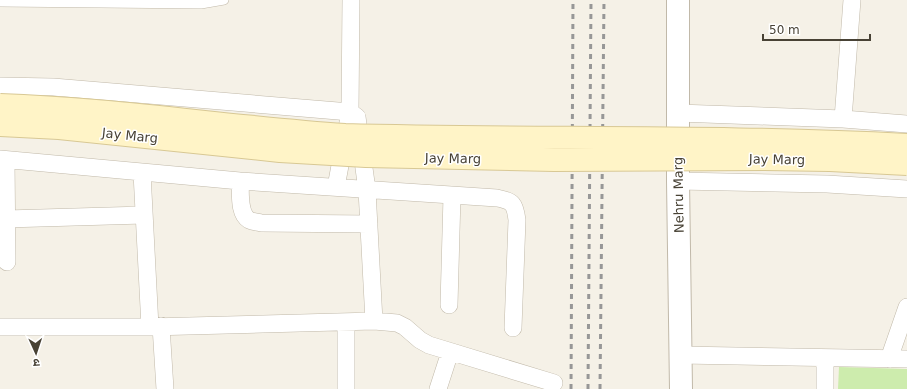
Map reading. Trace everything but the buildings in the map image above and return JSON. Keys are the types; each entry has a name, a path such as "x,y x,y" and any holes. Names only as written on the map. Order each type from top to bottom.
{"main road":[{"name":"Jay Marg","path":"0,104 78,109 284,131 345,135 409,137 742,139 838,141 907,145"},
{"name":"Jay Marg","path":"0,125 59,128 280,151 366,156 554,160 764,159 830,160 907,164"}],"street":[{"path":"336,187 350,112 351,0"},
{"name":"Nehru Marg","path":"678,0 678,181 681,389"},
{"path":"843,119 852,0"},
{"path":"0,86 53,87 350,112 357,117 367,190 374,321"},
{"path":"678,113 843,119 907,124"},
{"path":"6,262 6,219 3,159 240,182 497,198 513,204 516,210 517,220 513,328"},
{"path":"142,173 144,215 155,326 165,389"},
{"path":"678,181 827,184 907,189"},
{"path":"240,182 242,209 245,216 250,220 262,224 369,224"},
{"path":"449,305 452,196"},
{"path":"6,219 144,215"},
{"path":"888,359 907,307"},
{"path":"0,326 155,326 346,323 374,321 397,323 405,326 420,340 429,345 554,383"},
{"path":"346,323 346,389"},
{"path":"438,389 450,352"},
{"path":"681,355 907,359"},
{"path":"825,358 825,389"}],"lane":[{"path":"0,2 152,2 201,4 224,0"}],"green space":[{"path":"839,367 907,369 907,389 838,389"}],"railway":[{"path":"571,389 573,0"},
{"path":"588,389 591,0"},
{"path":"600,389 604,0"}]}
